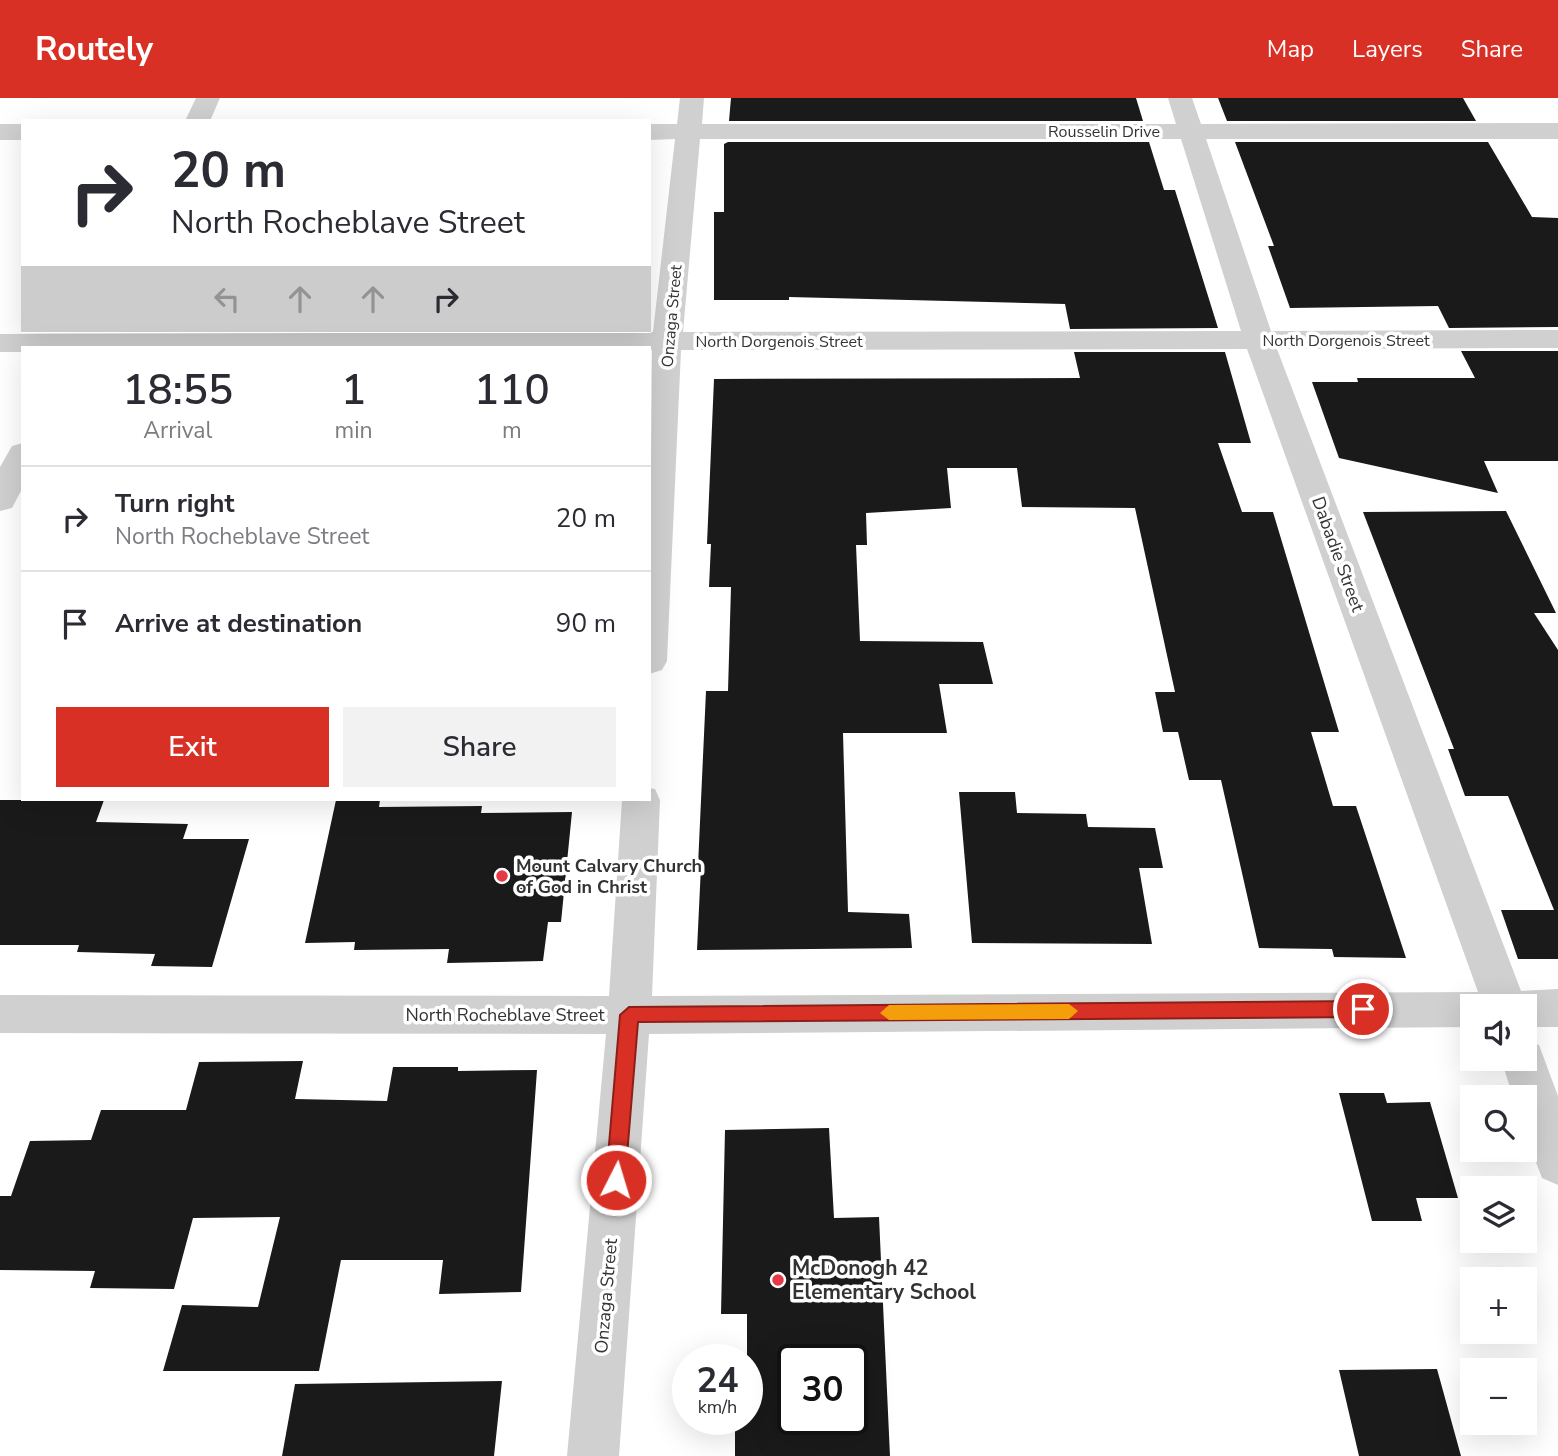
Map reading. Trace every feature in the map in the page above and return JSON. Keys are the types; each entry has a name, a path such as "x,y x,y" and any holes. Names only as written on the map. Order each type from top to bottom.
{"street":[{"path":"198,119 208,98"},
{"name":"Onzaga Street","path":"651,626 667,342 692,98"},
{"name":"Dabadie Street","path":"1180,98 1259,340 1501,994"},
{"name":"Rousselin Drive","path":"651,132 1558,131"},
{"path":"0,132 21,132"},
{"name":"North Dorgenois Street","path":"0,343 1558,339"},
{"path":"0,499 21,457"},
{"name":"Onzaga Street","path":"593,1456 629,1015 641,801"},
{"name":"North Rocheblave Street","path":"0,1014 629,1015 1460,1008"},
{"path":"1537,1008 1558,1008"},
{"path":"1527,1071 1558,1163"}],"building":[{"path":"731,98 1136,98 1143,121 729,121"},
{"path":"1218,98 1463,98 1476,121 1227,121"},
{"path":"1149,142 1164,190 1175,190 1218,328 1070,329 1065,304 789,297 789,300 714,300 714,212 724,212 724,144"},
{"path":"1235,142 1488,142 1532,217 1558,218 1558,327 1449,328 1438,306 1290,308 1268,246 1274,246"},
{"path":"1461,351 1558,351 1558,461 1484,461 1498,493 1339,458 1312,382 1358,382 1357,378 1475,378"},
{"path":"1074,352 1225,352 1251,443 1218,443 1242,512 1273,512 1339,732 1311,732 1333,806 1356,806 1406,958 1334,957 1332,949 1259,948 1221,780 1189,780 1178,732 1163,732 1155,692 1175,692 1135,508 1022,507 1017,468 947,468 951,508 866,513 867,545 856,545 860,641 983,642 993,684 939,684 947,733 843,733 848,912 909,914 912,948 697,950 706,691 728,691 731,587 709,587 711,544 707,544 714,379 1080,378"},
{"path":"1506,511 1556,613 1534,613 1558,650 1558,959 1518,959 1501,910 1554,910 1508,796 1465,796 1448,749 1454,749 1363,512"},
{"path":"959,792 1015,792 1017,813 1086,814 1088,827 1155,828 1163,868 1139,868 1152,944 972,943"},
{"path":"0,800 104,801 96,822 188,824 183,839 249,839 212,967 151,966 155,954 77,952 79,945 0,945"},
{"path":"336,801 380,801 379,807 482,806 481,813 572,812 561,922 548,922 543,961 447,963 449,949 354,950 355,942 305,943"},
{"path":"303,1061 295,1099 387,1101 393,1067 458,1067 458,1071 537,1070 521,1292 439,1294 443,1260 341,1260 319,1371 163,1371 182,1305 258,1307 280,1217 193,1218 174,1289 90,1288 95,1271 0,1270 0,1196 11,1196 30,1141 91,1140 101,1110 186,1110 199,1062"},
{"path":"1339,1093 1384,1093 1387,1103 1430,1102 1458,1198 1416,1198 1422,1221 1372,1221"},
{"name":"McDonogh 42 Elementary School","path":"829,1128 834,1218 879,1217 890,1456 735,1456 735,1435 763,1435 763,1344 747,1344 747,1314 721,1314 725,1130"},
{"path":"1437,1369 1461,1456 1359,1456 1339,1370"},
{"path":"502,1381 494,1456 282,1456 295,1384"}],"slow traffic":[{"path":"889,1013 1069,1011"}],"place":[{"name":"Mount Calvary Church of God in Christ","path":"502,876"},
{"name":"McDonogh 42 Elementary School","path":"778,1280"}],"route":[{"path":"616,1180 629,1015 1363,1009"}]}
